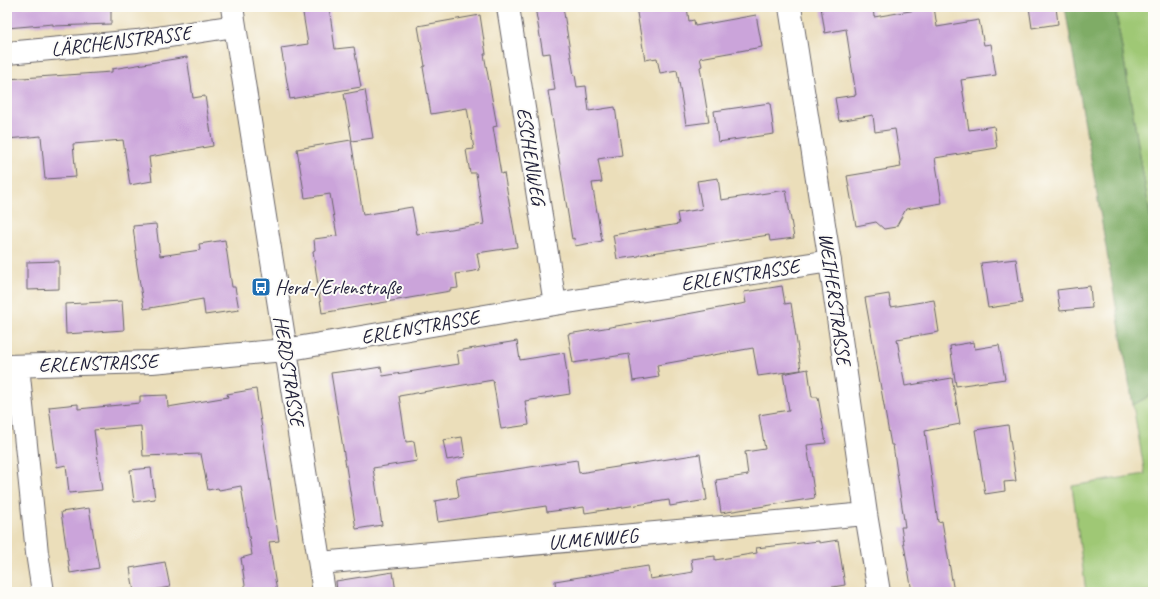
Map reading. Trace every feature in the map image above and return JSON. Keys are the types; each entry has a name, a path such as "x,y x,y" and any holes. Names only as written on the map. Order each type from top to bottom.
{"street":[{"name":"ESCHENWEG","path":"508,7 555,304"},
{"name":"WEIHERSTRASSE","path":"790,7 830,260 866,514 879,592"},
{"name":"LÄRCHENSTRASSE","path":"7,53 137,41 233,17"},
{"name":"HERDSTRASSE","path":"233,17 324,592"},
{"name":"ERLENSTRASSE","path":"12,366 152,362 285,350 555,304 830,260"},
{"path":"12,366 43,592"},
{"name":"ULMENWEG","path":"320,563 866,514"}],"green space":[{"path":"1065,7 1115,7 1153,233 1153,394 1133,405"},
{"path":"1115,7 1153,7 1153,233"},
{"path":"1153,394 1153,592 1086,592 1072,486 1145,474 1133,405"}],"building":[{"path":"7,7 111,7 111,24 53,26 53,24 7,28"},
{"path":"302,7 329,7 335,49 354,47 361,87 290,99 281,48 308,44"},
{"path":"535,7 563,7 574,76 575,75 577,87 586,86 589,111 615,107 622,155 598,159 602,182 592,183 602,241 575,246 574,238 572,239 548,91 555,90 550,53 543,54"},
{"path":"636,7 687,7 689,21 694,20 695,26 756,15 762,47 700,58 702,66 700,67 709,122 686,125 677,70 660,73 657,58 645,60"},
{"path":"821,7 873,7 874,17 934,7 937,27 979,20 984,45 991,44 996,75 961,80 969,130 994,126 997,148 935,158 942,203 906,209 896,227 884,229 876,222 856,226 847,176 901,167 895,129 875,132 873,115 839,121 835,98 856,95 846,29 825,33"},
{"path":"1029,7 1056,7 1058,24 1032,28"},
{"path":"480,15 486,54 484,54 497,126 493,127 501,174 504,173 517,247 477,253 480,270 456,274 458,288 450,289 450,291 322,313 313,251 315,250 314,239 337,236 330,194 305,198 297,149 351,140 363,215 412,207 417,234 484,224 476,173 470,173 466,150 474,149 467,108 431,114 418,26"},
{"path":"187,57 193,98 205,96 213,146 149,157 152,181 130,185 123,140 73,144 76,177 45,179 41,136 7,139 7,110 10,109 7,79 112,72 112,69"},
{"path":"365,90 373,138 352,141 344,94"},
{"path":"770,103 774,134 718,142 714,111"},
{"path":"718,178 721,200 786,190 794,238 770,241 769,235 617,259 613,235 679,224 677,213 702,209 697,181"},
{"path":"156,224 160,256 200,250 199,244 225,240 232,287 235,287 239,310 205,315 203,299 144,309 136,260 133,226"},
{"path":"1016,259 1022,303 988,308 981,263"},
{"path":"59,261 59,289 27,290 27,262"},
{"path":"782,286 785,304 791,303 801,370 758,376 753,348 657,365 659,377 633,381 629,354 573,363 568,334 746,303 744,292"},
{"path":"1090,286 1092,308 1060,311 1057,290"},
{"path":"889,294 891,307 934,300 939,332 897,339 905,386 952,378 960,424 925,431 938,522 942,521 954,592 912,592 901,527 905,527 893,445 891,445 865,298"},
{"path":"122,301 124,330 66,334 65,304"},
{"path":"517,341 520,360 564,353 570,394 525,401 529,425 501,429 493,380 399,396 406,442 414,441 417,461 373,468 382,525 356,529 331,373 381,367 383,376 459,364 457,351"},
{"path":"974,342 975,349 999,345 1005,379 956,386 950,346"},
{"path":"808,369 812,397 818,397 826,443 807,445 815,498 721,513 716,480 748,475 745,452 765,449 759,415 789,410 783,374"},
{"path":"256,389 279,541 269,542 277,592 246,592 241,558 252,555 241,486 219,490 218,488 208,490 201,454 143,456 141,426 94,430 102,490 69,493 66,465 57,467 49,407 78,404 78,409 140,403 140,396 167,395 168,407 228,397 227,394"},
{"path":"1008,425 1016,481 1004,482 1005,491 985,494 975,430"},
{"path":"462,437 465,457 447,460 443,440"},
{"path":"700,454 707,500 670,506 669,500 585,513 584,507 547,512 546,506 438,522 435,501 459,497 456,478 577,460 579,473"},
{"path":"151,468 155,499 134,502 130,470"},
{"path":"89,508 99,568 70,573 61,512"},
{"path":"838,540 845,585 815,590 816,592 556,592 555,581 648,566 650,579 693,572 691,559 715,556 715,560 757,553 756,548"},
{"path":"165,562 170,587 134,592 130,568"},
{"path":"393,572 396,592 337,592 336,581"}],"place":[{"name":"Herd-/Erlenstraße","path":"261,287"}]}
